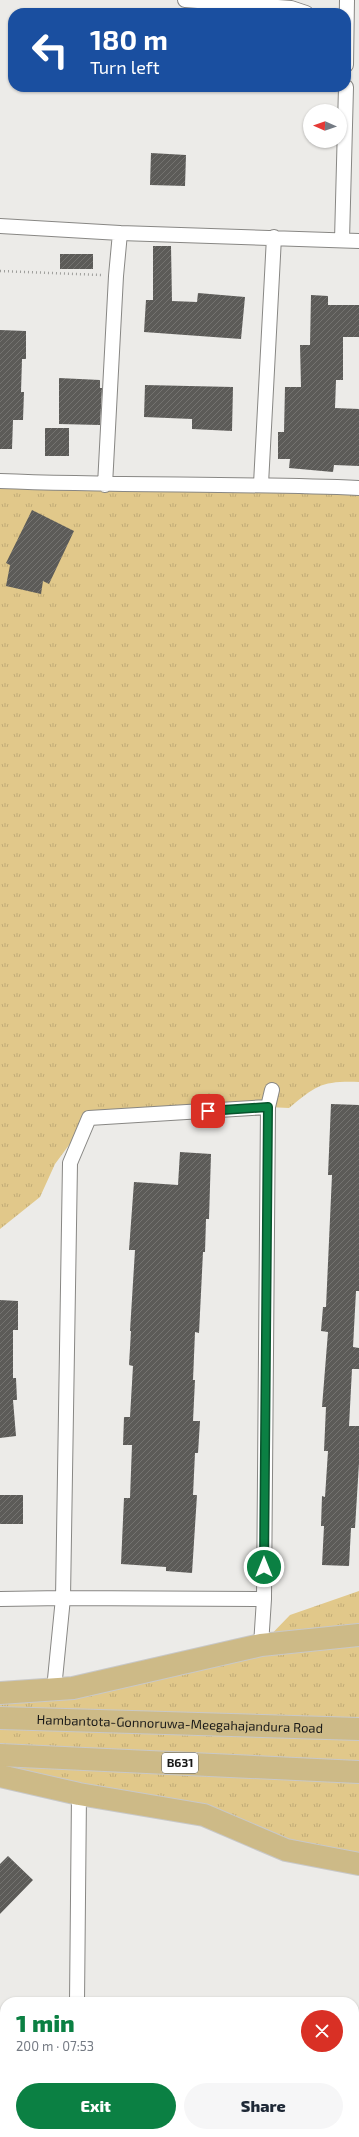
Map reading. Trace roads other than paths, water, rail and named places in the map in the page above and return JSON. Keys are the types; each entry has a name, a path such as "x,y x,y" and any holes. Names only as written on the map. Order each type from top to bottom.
{"main road":[{"path":"0,1693 73,1688 261,1645 359,1635"},
{"name":"Hambantota-Gonnoruwa-Meegahajandura Road","path":"0,1718 359,1730"},
{"name":"B631","path":"0,1755 359,1772"},
{"path":"0,1776 79,1794 204,1815 286,1850 359,1864"}],"street":[{"path":"185,0 291,8"},
{"path":"342,240 346,92"},
{"path":"0,226 120,233 359,241"},
{"path":"105,485 116,276 120,233"},
{"path":"261,484 274,237"},
{"path":"0,481 105,485 261,484 359,488"},
{"path":"261,1645 264,1599 268,1107 272,1090"},
{"path":"54,1689 63,1598 70,1163 89,1118 268,1107"},
{"path":"0,1599 264,1599"},
{"path":"77,1997 79,1794"}]}
